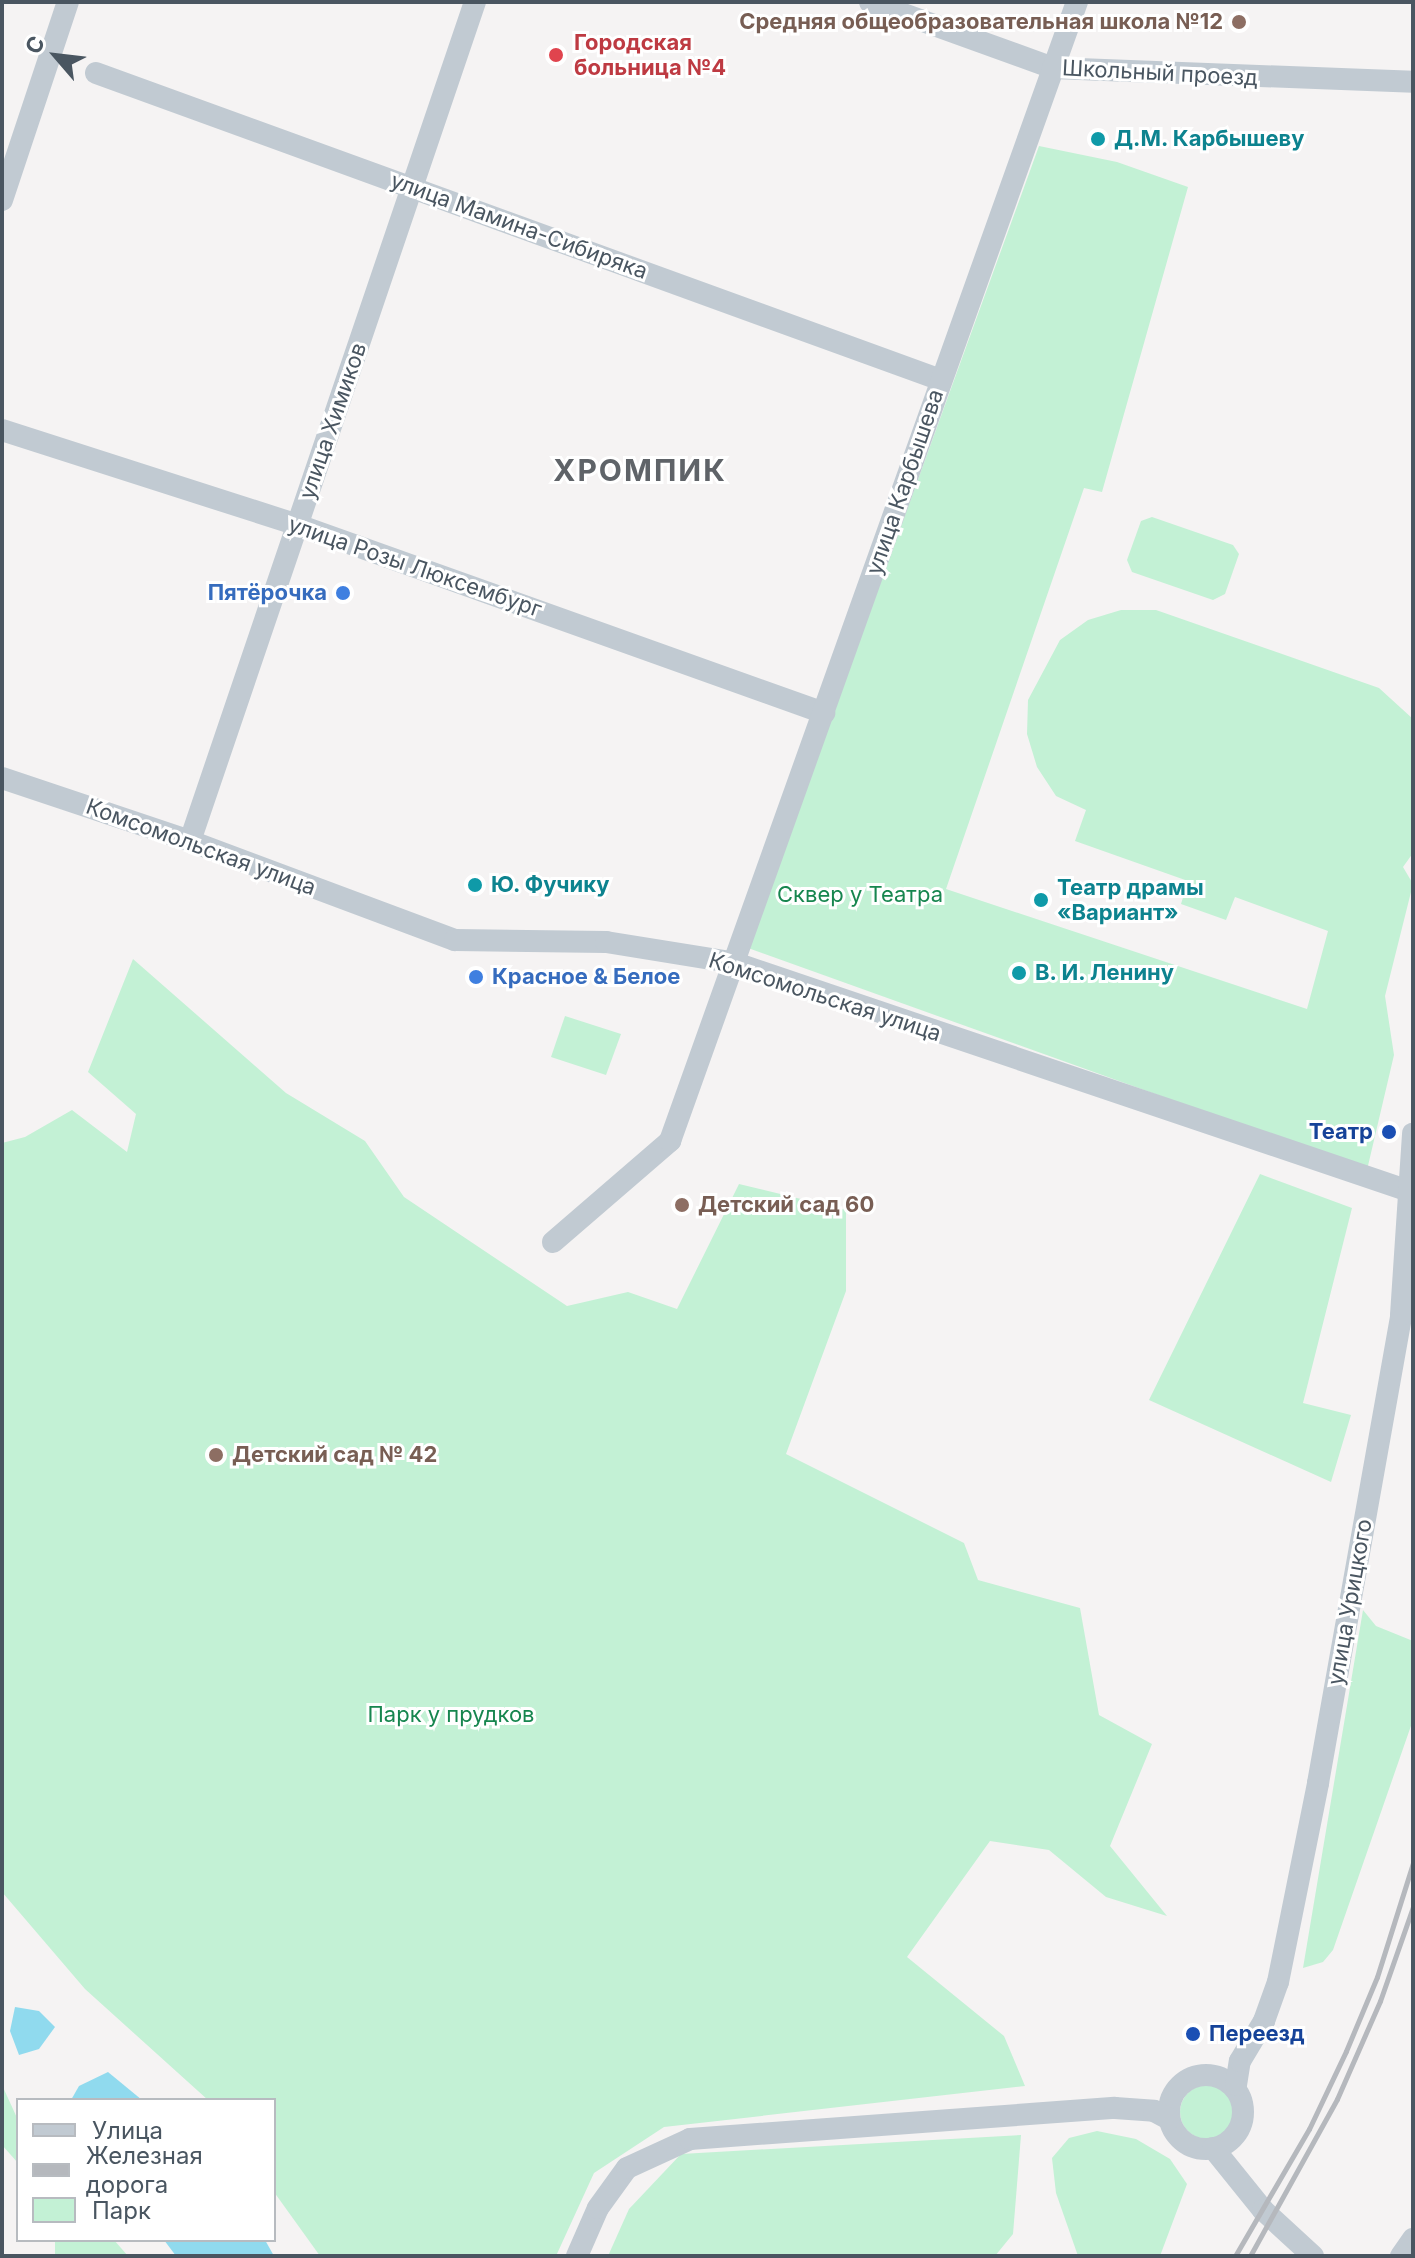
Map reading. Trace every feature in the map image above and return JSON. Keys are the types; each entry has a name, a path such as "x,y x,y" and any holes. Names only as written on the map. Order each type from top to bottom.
{"street":[{"path":"2,200 68,2"},
{"name":"улица Химиков","path":"190,841 475,2"},
{"name":"Школьный проезд","path":"870,2 1053,68 1413,82"},
{"name":"улица Карбышева","path":"553,1242 670,1141 1077,2"},
{"name":"улица Мамина-Сибиряка","path":"96,73 941,380"},
{"name":"улица Розы Люксембург","path":"2,430 298,525 824,713"},
{"name":"Комсомольская улица","path":"2,778 190,841 455,940 606,942 735,963 1412,1192"},
{"name":"улица Урицкого","path":"1227,2080 1264,2021 1278,1982 1311,1822 1401,1315 1412,1192 1413,1133"},
{"path":"1164,2111 1188,2080 1227,2080 1243,2096 1242,2121 1221,2151"},
{"path":"577,2256 618,2178 637,2159 675,2142 1064,2111 1164,2111"},
{"path":"1164,2111 1186,2145 1221,2151 1263,2210 1313,2256"},
{"path":"1401,2256 1413,2239"}],"green space":[{"name":"Сквер у Театра","path":"1039,146 1117,162 1188,187 1102,492 1084,488 946,889 1307,1009 1328,931 1235,897 1226,920 1181,904 1188,881 1075,841 1086,810 1056,796 1037,767 1027,734 1028,700 1060,640 1088,620 1121,610 1156,610 1379,688 1413,719 1413,853 1403,867 1413,884 1385,996 1394,1055 1367,1170 748,948"},
{"path":"1152,517 1233,545 1239,554 1225,594 1213,600 1132,572 1127,560 1141,521"},
{"name":"Парк у прудков","path":"133,959 286,1093 365,1141 404,1197 567,1306 628,1292 677,1309 739,1184 846,1210 846,1291 786,1454 964,1543 978,1580 1080,1608 1099,1715 1152,1744 1110,1846 1167,1916 1106,1897 1049,1850 990,1841 907,1957 1004,2036 1025,2086 664,2127 594,2173 556,2256 320,2256 276,2195 276,2098 206,2098 85,1989 2,1892 2,1143 25,1137 72,1110 127,1152 136,1114 88,1072"},
{"path":"565,1016 621,1034 606,1075 551,1057"},
{"path":"1260,1174 1352,1208 1303,1403 1351,1415 1331,1482 1149,1400"},
{"path":"1363,1610 1376,1626 1413,1641 1413,1720 1333,1950 1323,1962 1303,1968"},
{"path":"2,2085 16,2116 16,2161 2,2145"},
{"path":"1207,2085 1226,2093 1234,2112 1226,2131 1207,2139 1188,2131 1180,2112 1188,2093"},
{"path":"1097,2131 1136,2139 1170,2159 1187,2184 1160,2256 1078,2256 1056,2193 1052,2158 1069,2138"},
{"path":"1021,2135 1013,2234 995,2256 608,2256 629,2209 681,2154"},
{"path":"55,2242 116,2242 128,2256 55,2256"}],"water":[{"path":"15,2007 39,2011 55,2027 39,2049 19,2055 10,2031"},
{"path":"108,2072 140,2098 72,2098 79,2086"},
{"path":"166,2242 266,2242 274,2256 176,2256"}],"railway":[{"path":"1235,2256 1309,2129 1346,2051 1377,1977 1413,1863"},
{"path":"1250,2256 1337,2099 1380,2001 1413,1907"}],"place":[{"name":"Средняя общеобразовательная школа №12","path":"1239,22"},
{"name":"Городская больница №4","path":"556,55"},
{"name":"Д.М. Карбышеву","path":"1098,139"},
{"name":"Пятёрочка","path":"343,593"},
{"name":"Ю. Фучику","path":"475,885"},
{"name":"Театр драмы «Вариант»","path":"1041,900"},
{"name":"В. И. Ленину","path":"1019,973"},
{"name":"Красное & Белое","path":"476,977"},
{"name":"Театр","path":"1389,1132"},
{"name":"Детский сад 60","path":"682,1205"},
{"name":"Детский сад № 42","path":"216,1455"},
{"name":"Переезд","path":"1193,2034"}],"district":[{"name":"ХРОМПИК","path":"640,470"}]}
